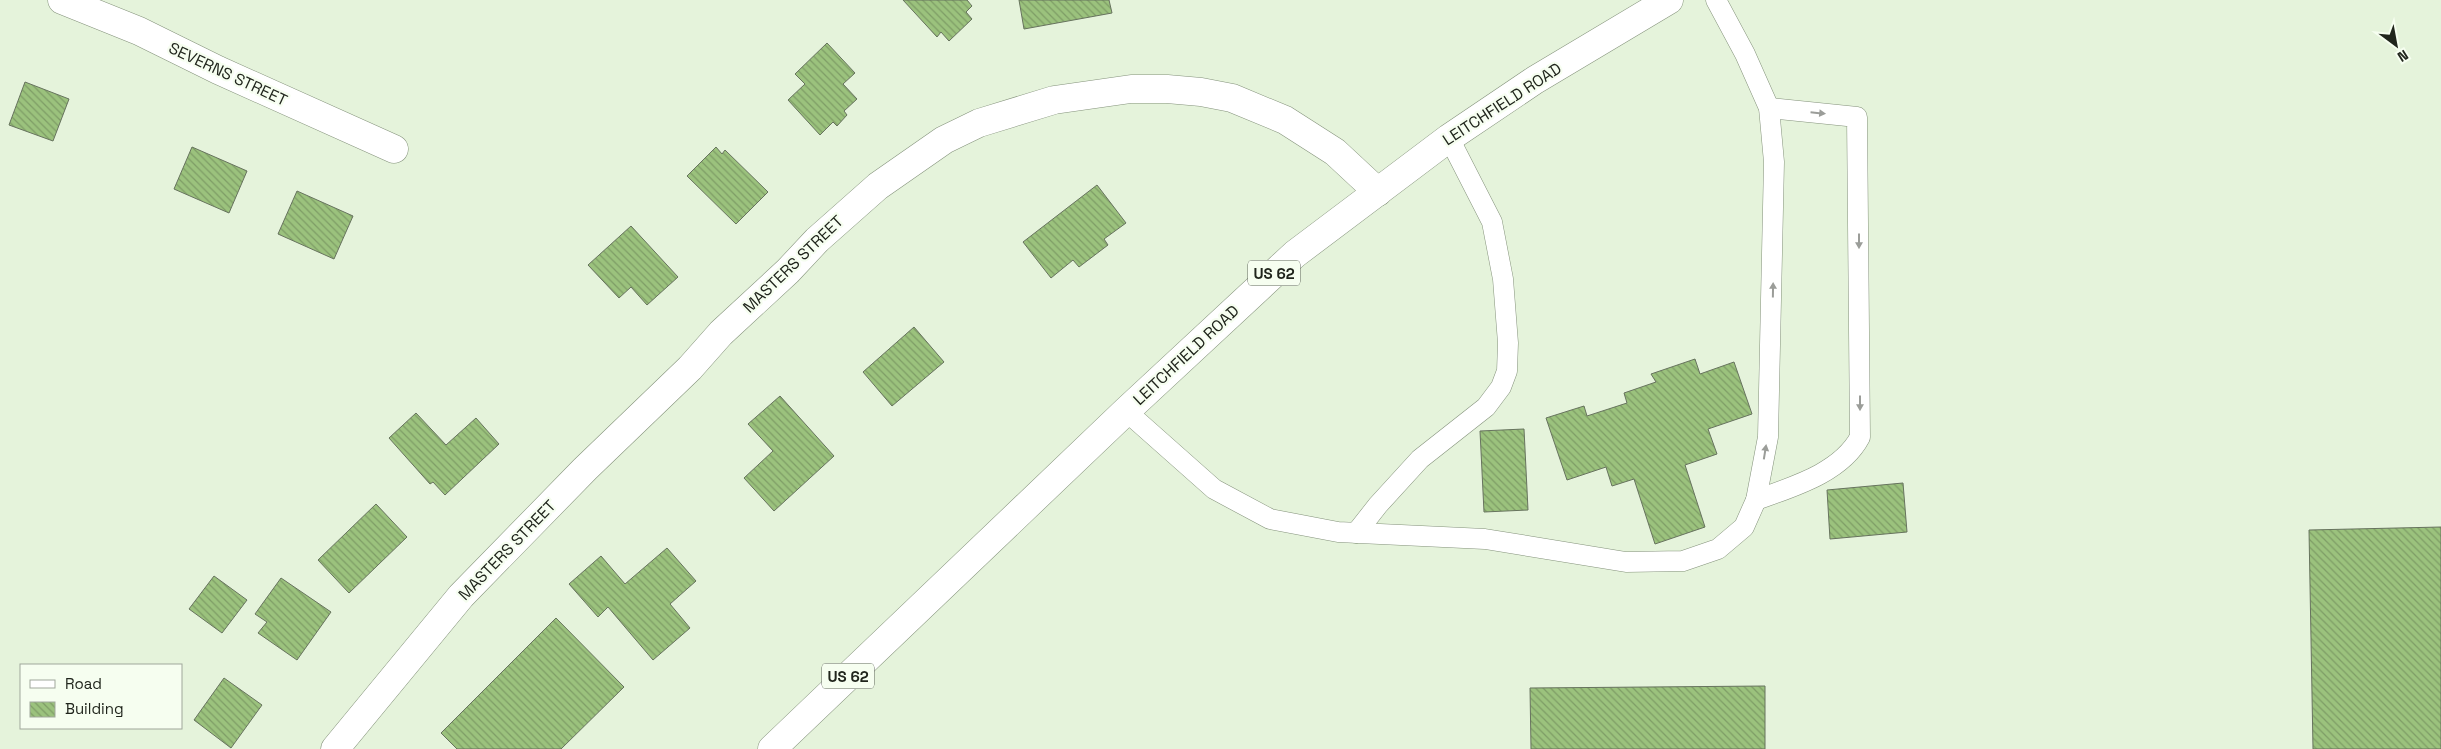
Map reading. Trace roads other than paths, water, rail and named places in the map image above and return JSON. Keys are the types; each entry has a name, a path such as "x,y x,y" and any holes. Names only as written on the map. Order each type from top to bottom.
{"street":[{"name":"SEVERNS STREET","path":"62,0 140,32 218,70 394,150"},
{"name":"LEITCHFIELD ROAD","path":"772,749 1126,411 1295,254 1449,138 1535,80 1669,0"},
{"name":"MASTERS STREET","path":"335,749 462,596 584,469 690,368 720,333 788,271 817,240 878,186 944,140 979,123 1054,100 1131,89 1167,89 1201,92 1232,98 1285,120 1335,152 1378,192"}],"lane":[{"path":"1126,411 1214,489 1270,519 1356,533 1485,539 1626,562 1683,561 1718,549 1744,527 1756,500 1768,437 1774,162 1769,108 1745,54 1716,0"},
{"path":"1756,500 1801,483 1838,462 1855,447 1860,437 1857,117 1769,108"},
{"path":"1356,533 1420,459 1486,407 1501,387 1506,371 1508,343 1503,279 1492,222 1449,138"}]}
